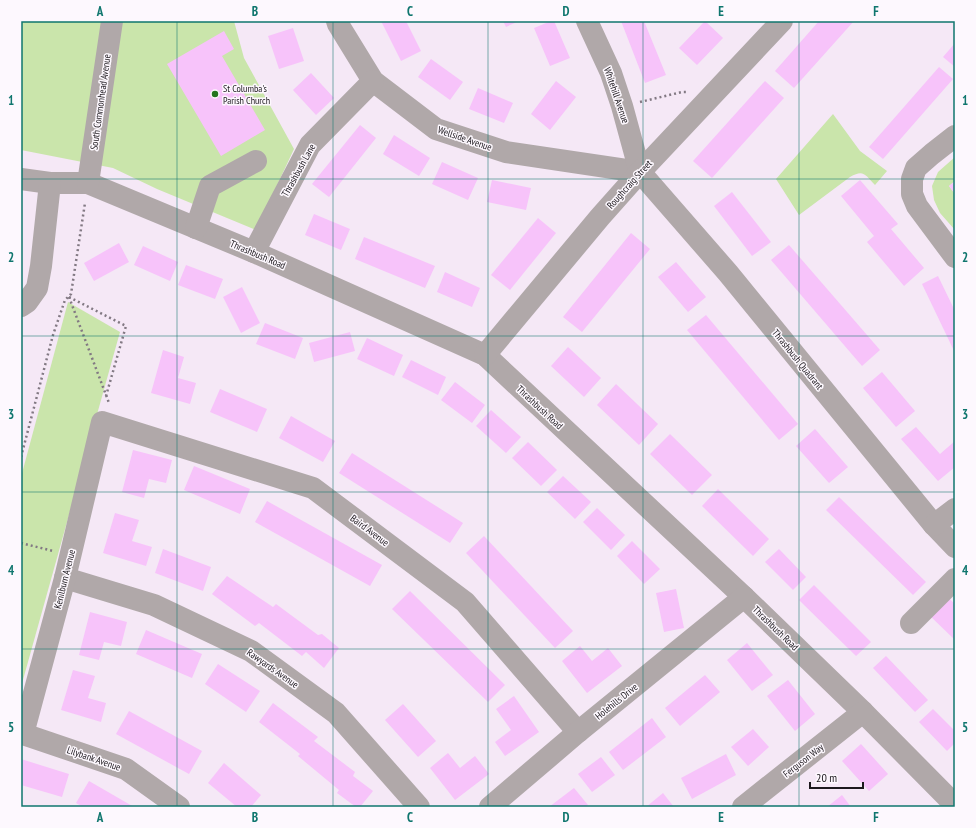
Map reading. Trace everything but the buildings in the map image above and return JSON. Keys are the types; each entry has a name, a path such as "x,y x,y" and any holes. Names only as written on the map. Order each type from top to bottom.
{"street":[{"name":"South Commonhead Avenue","path":"88,183 112,21"},
{"name":"Wellside Avenue","path":"337,21 374,81 436,129 506,152 640,172"},
{"name":"Whitehill Avenue","path":"587,21 611,73 622,106 640,172"},
{"name":"Roughcraig Street","path":"485,355 600,217 640,172 782,21"},
{"name":"Thrashbush Lane","path":"254,252 310,145 374,81"},
{"path":"955,136 916,168 912,179 912,194 917,206 955,256"},
{"path":"196,228 210,186 256,161"},
{"name":"Thrashbush Quadrant","path":"640,172 728,273 934,525 955,547"},
{"name":"Thrashbush Road","path":"21,179 50,183 88,183 254,252 485,355 744,597 863,712 955,805"},
{"path":"21,306 27,302 37,288 41,266 50,183"},
{"name":"Kenilburn Avenue","path":"22,734 71,555 102,422"},
{"name":"Baird Avenue","path":"102,422 313,488 465,602 578,732"},
{"path":"934,525 955,509"},
{"name":"Rawyards Avenue","path":"65,578 154,605 251,651 336,713 418,807"},
{"path":"911,623 955,579"},
{"name":"Holehills Drive","path":"490,807 578,732 744,597"},
{"name":"Ferguson Way","path":"743,807 863,712"},
{"name":"Lilybank Avenue","path":"22,734 126,769 179,807"}],"path":[{"path":"622,106 682,92 716,92"},
{"path":"21,456 53,335 66,300 72,294 88,183"},
{"path":"69,297 126,326 106,396"},
{"path":"69,297 109,402 102,422"},
{"path":"21,543 71,555"}],"green space":[{"path":"21,21 234,21 244,58 294,149 256,230 157,189 113,168 21,150"},
{"path":"833,114 860,151 887,171 875,185 861,173 850,177 799,215 776,179"},
{"path":"955,157 955,181 949,186 955,194 955,230 940,213 934,200 932,186 938,172"},
{"path":"68,302 120,332 21,687 21,477"}],"place":[{"name":"St Columba's Parish Church","path":"215,94"}]}
